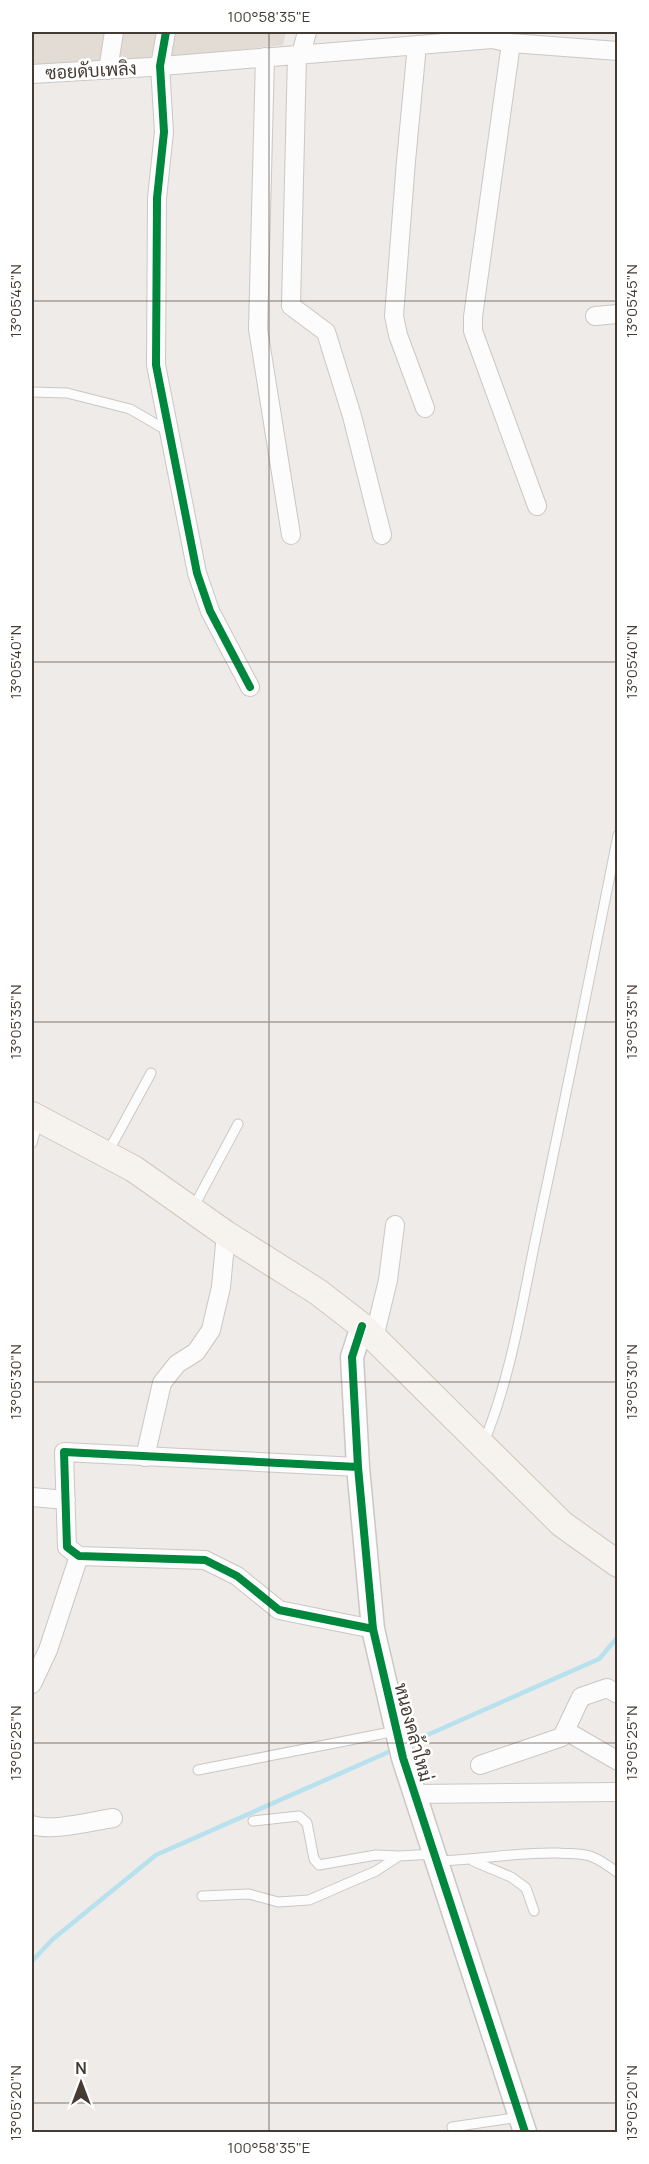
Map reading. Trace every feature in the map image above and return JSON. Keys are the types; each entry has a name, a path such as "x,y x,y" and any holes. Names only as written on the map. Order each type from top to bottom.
{"main road":[{"path":"35,1117 134,1169 226,1234 318,1292 368,1332 562,1524 618,1564"}],"street":[{"path":"108,70 114,32"},
{"path":"166,32 160,66 164,132 157,198 156,365 197,573 210,610 250,687"},
{"path":"307,32 299,54 291,306 327,332 352,416 382,535"},
{"name":"ซอยดับเพลิง","path":"32,74 417,45 493,35 511,43 618,51"},
{"path":"511,43 473,317 473,331 537,506"},
{"path":"417,45 394,316 398,335 425,408"},
{"path":"265,57 258,329 291,534"},
{"path":"595,316 618,314"},
{"path":"368,1332 388,1280 395,1225"},
{"path":"145,1456 162,1383 177,1364 196,1352 211,1330 221,1287 226,1234"},
{"name":"หนองคล้าใหม่","path":"368,1332 352,1357 358,1467 373,1629 403,1758 523,2125"},
{"path":"358,1467 64,1452 67,1547 79,1556 205,1560 237,1576 279,1610 373,1629"},
{"path":"32,1497 66,1500"},
{"path":"32,1684 48,1650 79,1556"},
{"path":"480,1766 562,1737 581,1697 607,1688 618,1694"},
{"path":"566,1731 618,1761"},
{"path":"416,1794 618,1792"},
{"path":"32,1825 62,1825 113,1818"}],"lane":[{"path":"32,392 67,393 130,410 170,432"},
{"path":"483,1444 500,1397 520,1310 569,1084 618,836"},
{"path":"107,1154 150,1073"},
{"path":"32,1143 35,1117"},
{"path":"191,1210 238,1124"},
{"path":"198,1770 397,1734"},
{"path":"254,1821 298,1816 307,1822 314,1859 319,1865 376,1855 471,1860 530,1852 588,1856 606,1863 618,1873"},
{"path":"202,1896 249,1894 278,1902 309,1900 376,1870 399,1856"},
{"path":"471,1860 511,1877 526,1888 534,1911"},
{"path":"452,2127 523,2125"}],"shaded area":[{"path":"32,32 286,32 283,45 144,60 32,67"}],"waterway":[{"path":"407,1744 599,1659 618,1637"},
{"path":"32,1961 53,1939 156,1855 393,1750"}],"cycle path":[{"path":"166,32 160,66 164,132 157,198 156,365 197,573 210,611 250,687"},
{"path":"362,1326 352,1357 358,1467 373,1629 403,1758 525,2132"},
{"path":"358,1467 64,1452 67,1547 79,1556 205,1560 237,1576 279,1610 373,1629"}]}
